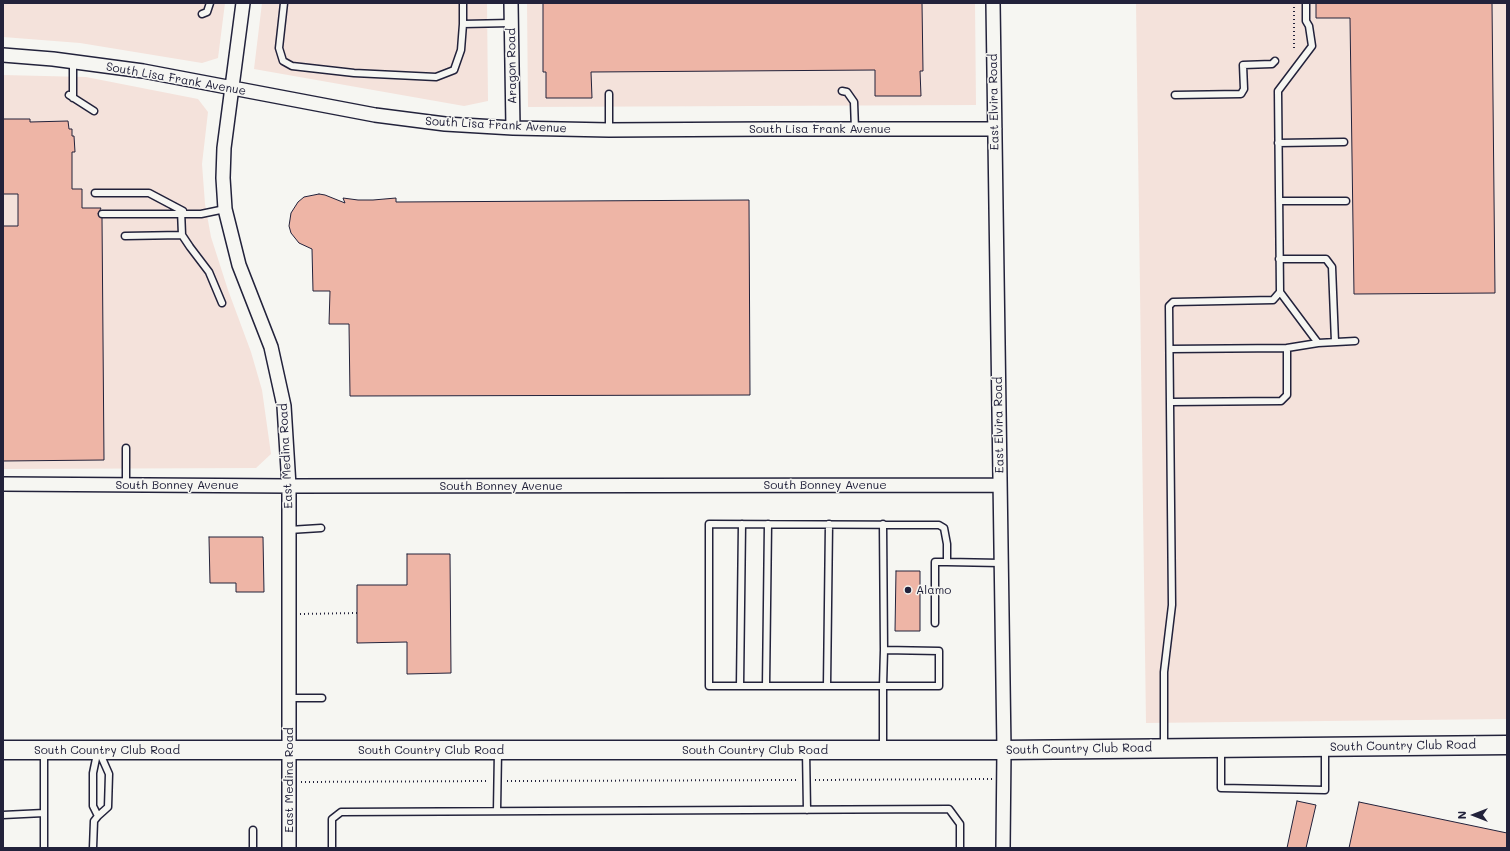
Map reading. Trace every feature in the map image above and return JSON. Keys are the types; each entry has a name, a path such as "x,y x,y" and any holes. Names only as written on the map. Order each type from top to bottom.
{"street":[{"name":"East Medina Road","path":"243,3 224,148 223,178 225,209 239,265 271,347 284,406 289,486 289,848"},
{"name":"Aragon Road","path":"510,3 513,128"},
{"name":"East Elvira Road","path":"993,3 1004,750 1003,848"},
{"name":"South Lisa Frank Avenue","path":"3,55 143,71 375,115 445,124 513,128 609,130 994,129"},
{"name":"South Bonney Avenue","path":"3,484 289,486 1000,484"},
{"name":"South Country Club Road","path":"3,750 1004,750 1507,745"}],"lane":[{"path":"202,14 207,12 210,3"},
{"path":"284,3 279,48 283,61 292,66 354,73 436,77 454,70 461,50 464,3"},
{"path":"1306,3 1306,21 1310,26 1312,46 1278,92 1280,292 1318,343"},
{"path":"463,24 511,23"},
{"path":"1174,95 1241,94 1244,89 1243,65 1272,64 1275,61"},
{"path":"73,62 71,96 94,111"},
{"path":"842,91 847,92 854,102 855,129"},
{"path":"609,94 609,130"},
{"path":"1278,143 1344,142"},
{"path":"95,193 149,193 181,212 188,214 201,214 225,209"},
{"path":"1279,201 1346,201"},
{"path":"102,214 181,212"},
{"path":"181,212 182,235 209,272 222,303"},
{"path":"125,236 182,235"},
{"path":"1280,259 1326,259 1332,267 1335,342"},
{"path":"1164,749 1164,672 1172,605 1169,306 1173,302 1273,300 1280,292"},
{"path":"1170,349 1287,348 1318,343 1355,341"},
{"path":"1171,402 1281,401 1287,395 1287,348"},
{"path":"126,448 126,485"},
{"path":"884,650 939,651 939,686 709,686 709,524 939,525 944,528 947,544 947,562"},
{"path":"740,686 742,524"},
{"path":"766,686 768,524"},
{"path":"827,686 829,524"},
{"path":"882,524 884,650 882,750"},
{"path":"289,530 309,530 321,528"},
{"path":"935,623 935,562 1001,563"},
{"path":"289,698 322,698"},
{"path":"1221,748 1221,788 1325,790 1325,747"},
{"path":"44,749 44,848"},
{"path":"98,749 92,773 93,806 98,816"},
{"path":"93,848 94,822 108,807 109,774 98,749"},
{"path":"497,811 498,750"},
{"path":"806,750 807,810"},
{"path":"332,848 332,819 341,812 949,809 960,824 960,848"},
{"path":"3,815 44,813"},
{"path":"253,830 253,848"}],"path":[{"path":"1294,3 1294,50"},
{"path":"289,614 357,613"},
{"path":"289,782 1004,779"}],"shaded area":[{"path":"3,3 225,3 218,58 202,63 80,43 3,37"},
{"path":"262,3 487,3 488,101 464,106 254,69"},
{"path":"527,3 975,3 976,105 528,107"},
{"path":"1136,3 1507,3 1507,719 1146,723"},
{"path":"3,75 86,77 198,99 208,112 202,164 205,204 211,237 228,290 251,352 262,390 271,454 256,468 3,469"}],"building":[{"path":"543,3 922,3 923,71 920,71 921,96 875,96 875,70 591,72 592,98 546,98 546,72 543,72"},
{"path":"1316,3 1492,3 1495,293 1354,294 1350,18 1316,18"},
{"path":"3,119 30,119 30,122 68,121 69,129 72,129 72,136 74,136 75,152 72,152 72,189 82,189 82,208 101,208 98,214 102,218 104,460 3,461 3,226 18,226 18,194 3,194"},
{"path":"319,194 345,203 343,198 373,200 396,198 396,202 749,200 750,395 350,396 349,324 329,324 330,291 313,291 312,249 299,243 291,233 289,226 291,213 298,202 304,197"},
{"path":"209,537 263,537 264,592 236,592 236,583 210,583"},
{"path":"407,554 450,554 451,673 407,674 407,642 357,643 357,585 407,585"},
{"name":"Alamo","path":"896,571 920,571 920,631 895,631"},
{"path":"1297,801 1316,805 1306,848 1287,848"},
{"path":"1359,802 1507,833 1507,848 1349,848"}],"place":[{"name":"Alamo","path":"908,590"}]}
